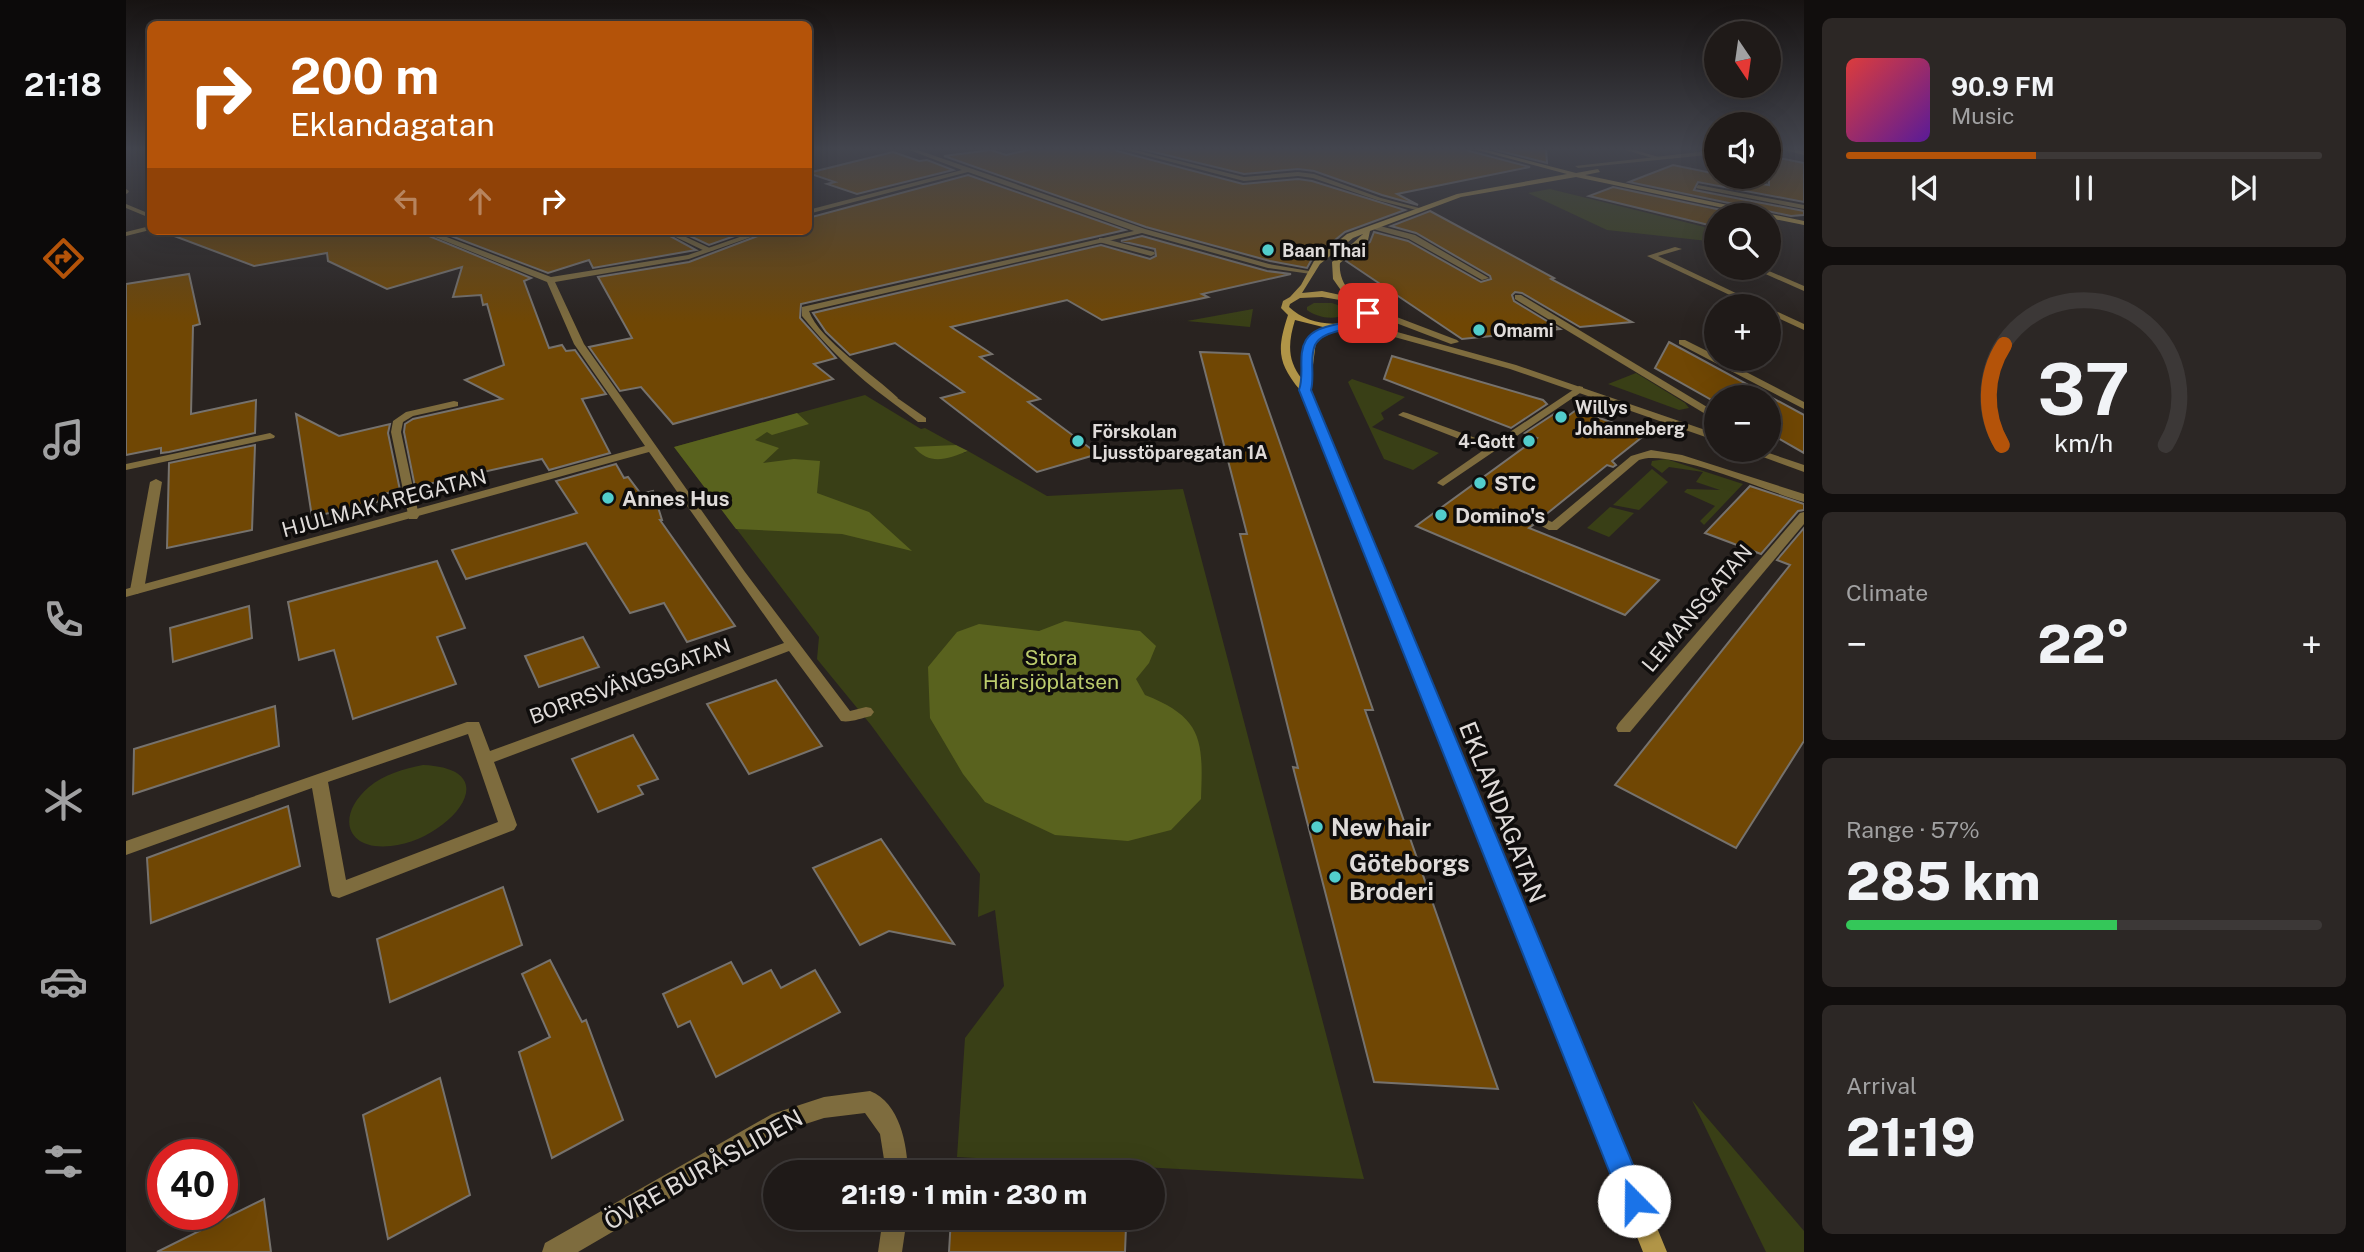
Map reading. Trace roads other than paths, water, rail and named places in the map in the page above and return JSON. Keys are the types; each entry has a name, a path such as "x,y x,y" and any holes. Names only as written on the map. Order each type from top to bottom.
{"street":[{"path":"127,206 147,214"},
{"path":"813,206 818,208"},
{"path":"812,210 824,206"},
{"path":"1072,206 1142,231 1268,266 1311,272"},
{"path":"1409,206 1420,209"},
{"name":"EKLANDAGATAN","path":"1354,323 1314,323 1292,315 1285,305 1304,286 1311,272 1326,254 1350,236 1367,232 1427,206"},
{"path":"126,217 147,214"},
{"path":"1781,218 1804,223"},
{"path":"1376,226 1412,237 1485,278"},
{"path":"126,234 147,229"},
{"path":"922,420 872,384 834,349 805,314 805,309 1142,231"},
{"name":"EKLANDAGATAN","path":"1365,308 1339,286 1334,273 1336,262 1365,238 1367,232"},
{"path":"434,235 550,280 689,257 752,235"},
{"path":"676,235 709,250"},
{"path":"1102,240 1151,254"},
{"path":"1678,249 1651,256 1733,294"},
{"path":"1781,279 1804,289"},
{"path":"550,280 579,344 790,646 846,717 866,712"},
{"name":"EKLANDAGATAN","path":"1294,297 1322,295 1355,302"},
{"path":"1518,297 1704,410"},
{"path":"1354,323 1367,317 1365,308"},
{"path":"1365,308 1513,367"},
{"name":"EKLANDAGATAN","path":"1292,315 1282,354 1292,375 1305,390 1655,1252"},
{"path":"1781,316 1804,327"},
{"path":"1354,323 1513,367 1704,431"},
{"name":"EKLANDAGATAN","path":"1305,390 1309,378 1307,355 1312,340 1341,325"},
{"path":"1682,342 1804,406"},
{"path":"1443,483 1579,389"},
{"path":"413,516 396,432 398,422 410,414 454,404"},
{"path":"1403,415 1492,448"},
{"path":"126,467 270,436"},
{"name":"HJULMAKAREGATAN","path":"131,592 651,448"},
{"path":"1532,518 1553,527 1635,458 1644,454 1660,453 1678,457 1804,498"},
{"path":"1781,461 1804,469"},
{"path":"131,592 156,482"},
{"name":"LEMANSGATAN","path":"1624,728 1804,516"},
{"name":"BORRSVÄNGSGATAN","path":"485,759 790,646"},
{"path":"126,848 319,779 473,726 508,825 339,891 319,779"},
{"name":"ÖVRE BURÅSLIDEN","path":"554,1252 780,1122 816,1108 843,1102 870,1102 886,1116 894,1141 896,1160"},
{"path":"890,1252 893,1230"}],"place":[{"name":"Baan Thai","path":"1268,250"},
{"name":"Omami","path":"1479,330"},
{"name":"Willys Johanneberg","path":"1561,417"},
{"name":"Förskolan Ljusstöparegatan 1A","path":"1078,441"},
{"name":"4-Gott","path":"1529,441"},
{"name":"STC","path":"1480,483"},
{"name":"Annes Hus","path":"608,498"},
{"name":"Domino's","path":"1441,515"},
{"name":"New hair","path":"1317,827"},
{"name":"Göteborgs Broderi","path":"1335,877"}],"park label":[{"name":"Stora Härsjöplatsen","path":"1051,669"}]}
